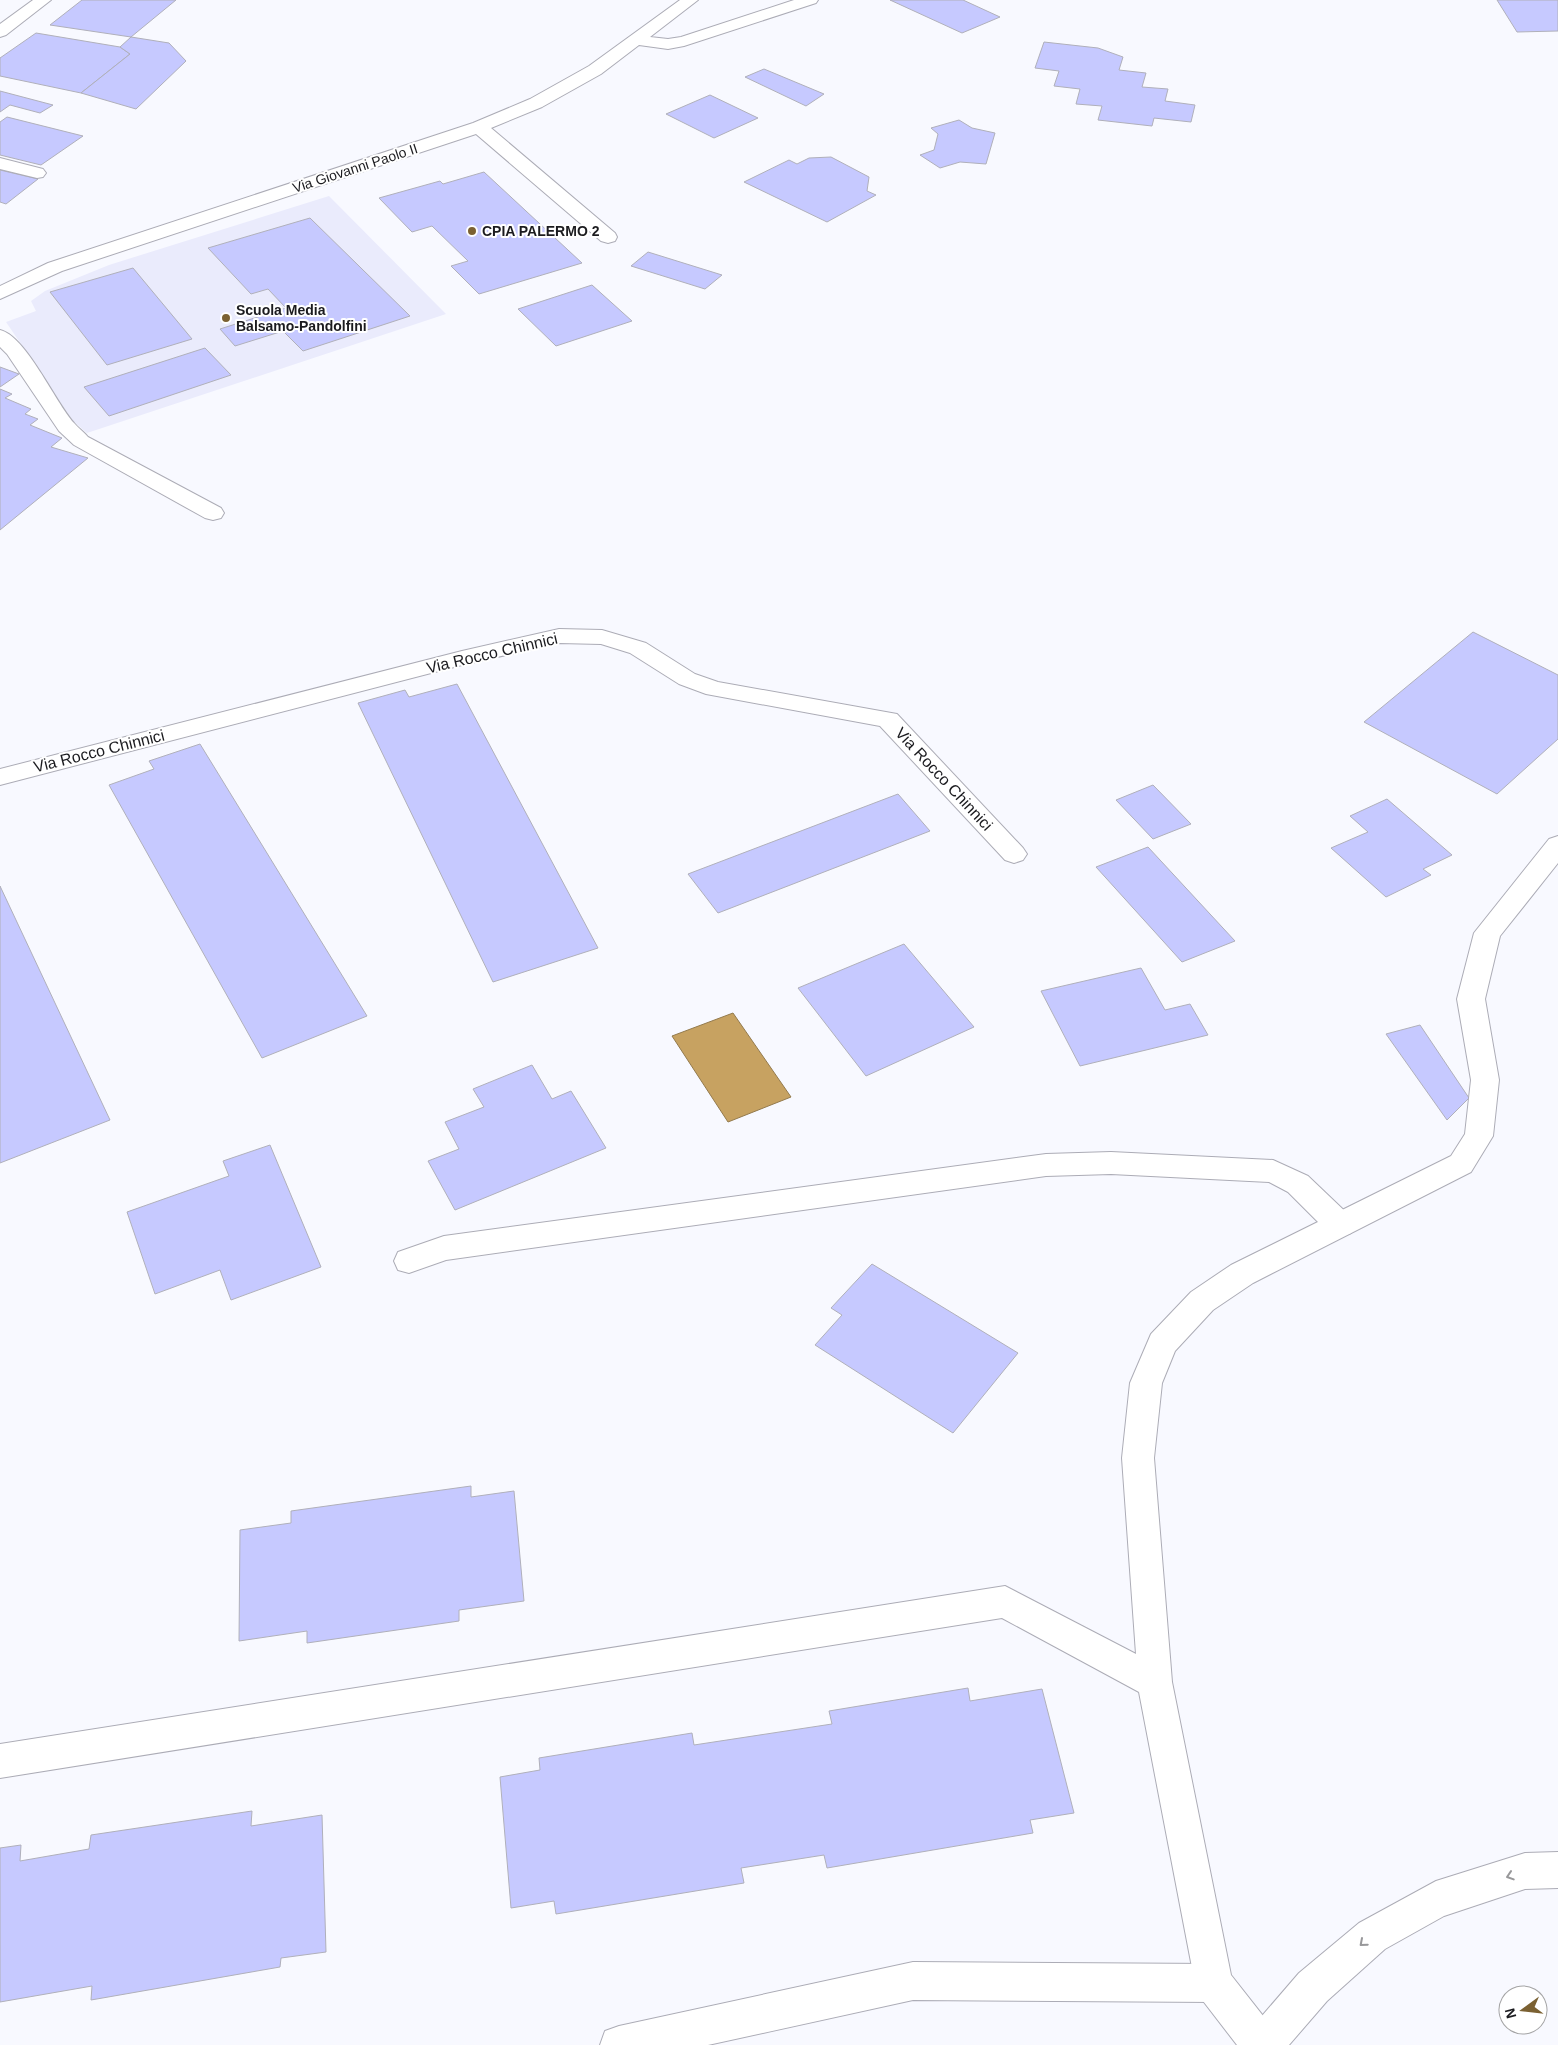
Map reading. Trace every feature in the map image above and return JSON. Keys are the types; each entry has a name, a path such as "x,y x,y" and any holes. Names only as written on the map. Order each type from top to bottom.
{"street":[{"path":"0,32 43,0"},
{"name":"Via Giovanni Paolo II","path":"0,293 55,268 478,127 536,103 595,70 690,0"},
{"path":"635,40 668,44 684,41 810,0"},
{"path":"478,127 608,237"},
{"path":"0,163 37,172"},
{"path":"0,336 14,350 66,427 81,441 212,513"},
{"name":"Via Rocco Chinnici","path":"0,777 462,658 559,636 602,637 638,648 687,679 714,689 888,720 1014,854"},
{"path":"1558,845 1487,933 1472,998 1485,1080 1479,1136 1461,1164 1242,1274 1202,1301 1162,1343 1155,1359 1146,1384 1138,1458 1155,1682 1214,1983 1262,2045 1313,1987 1372,1936 1436,1900 1525,1872 1558,1870"},
{"path":"410,1261 444,1248 1046,1165 1111,1163 1273,1171 1298,1184 1340,1226"},
{"path":"0,1761 1005,1602 1155,1682"},
{"path":"619,2045 913,1981 1214,1983"}],"shaded area":[{"name":"Scuola Media Balsamo-Pandolfini","path":"329,196 446,314 87,433 73,421 6,322 36,311 31,301 45,291 109,265"},
{"path":"733,1013 791,1097 728,1122 672,1036"}],"building":[{"path":"82,0 176,0 131,37 50,25"},
{"path":"890,0 963,0 1000,17 962,33"},
{"path":"1497,0 1558,0 1558,31 1517,32"},
{"path":"36,33 120,47 130,54 81,93 0,76 0,58"},
{"path":"131,37 169,43 186,61 136,109 81,93 130,54 120,47"},
{"path":"1044,42 1098,48 1123,57 1119,70 1146,73 1142,87 1168,89 1165,101 1195,105 1191,122 1154,118 1152,126 1098,120 1102,106 1076,104 1080,89 1054,86 1059,71 1035,68"},
{"path":"764,69 824,94 806,106 745,77"},
{"path":"0,91 53,105 40,113 10,105 0,112"},
{"path":"710,95 758,118 714,138 666,114"},
{"path":"7,117 83,136 41,165 0,155 0,122"},
{"path":"959,120 972,128 995,133 986,164 960,162 940,168 920,155 934,150 938,134 931,128"},
{"path":"831,157 869,177 867,191 876,195 827,222 744,182 789,160 797,164 809,158"},
{"path":"0,170 38,179 6,204 0,202"},
{"path":"484,172 582,263 479,294 451,266 468,261 432,226 412,232 379,198 440,181 443,184"},
{"path":"310,218 410,316 303,351 283,331 235,346 220,329 286,308 268,289 251,294 208,248"},
{"path":"648,252 722,275 705,289 631,266"},
{"path":"133,268 192,339 107,365 50,292"},
{"path":"592,285 632,321 556,346 518,309"},
{"path":"205,348 231,375 109,416 84,387"},
{"path":"0,367 19,374 0,387"},
{"path":"0,389 12,394 5,398 31,409 25,414 38,419 30,425 62,438 51,447 88,458 0,530"},
{"path":"1473,632 1558,675 1558,739 1497,794 1364,722"},
{"path":"457,684 598,948 493,982 358,703 405,690 409,697"},
{"path":"200,744 367,1016 262,1058 109,785 154,769 149,761"},
{"path":"1153,785 1191,824 1153,839 1116,800"},
{"path":"898,794 930,831 718,913 688,874"},
{"path":"1387,799 1452,855 1423,869 1431,875 1386,897 1331,848 1368,832 1350,816"},
{"path":"1148,847 1235,941 1182,962 1096,867"},
{"path":"0,886 110,1120 0,1163"},
{"path":"904,944 974,1027 866,1076 798,988"},
{"path":"1141,968 1165,1010 1190,1004 1208,1035 1080,1066 1041,991"},
{"path":"1420,1025 1469,1098 1447,1120 1386,1034"},
{"path":"532,1065 552,1099 571,1091 606,1148 455,1210 428,1161 459,1149 445,1122 484,1107 473,1089"},
{"path":"270,1145 321,1267 231,1300 220,1270 155,1294 127,1212 229,1176 223,1161"},
{"path":"872,1264 1018,1353 953,1433 815,1345 842,1315 831,1308"},
{"path":"471,1486 471,1497 514,1491 524,1601 459,1610 459,1621 307,1643 307,1631 239,1641 240,1530 291,1523 291,1511"},
{"path":"968,1688 970,1701 1042,1689 1074,1813 1030,1820 1033,1833 827,1868 824,1855 741,1868 744,1883 556,1914 554,1901 511,1908 500,1777 540,1770 539,1758 692,1733 694,1745 832,1724 829,1711"},
{"path":"252,1811 251,1826 322,1815 326,1952 281,1958 280,1967 91,2000 92,1986 0,2002 0,1848 21,1845 20,1861 89,1849 91,1835"}],"place":[{"name":"CPIA PALERMO 2","path":"472,231"},
{"name":"Scuola Media Balsamo-Pandolfini","path":"226,318"}]}
